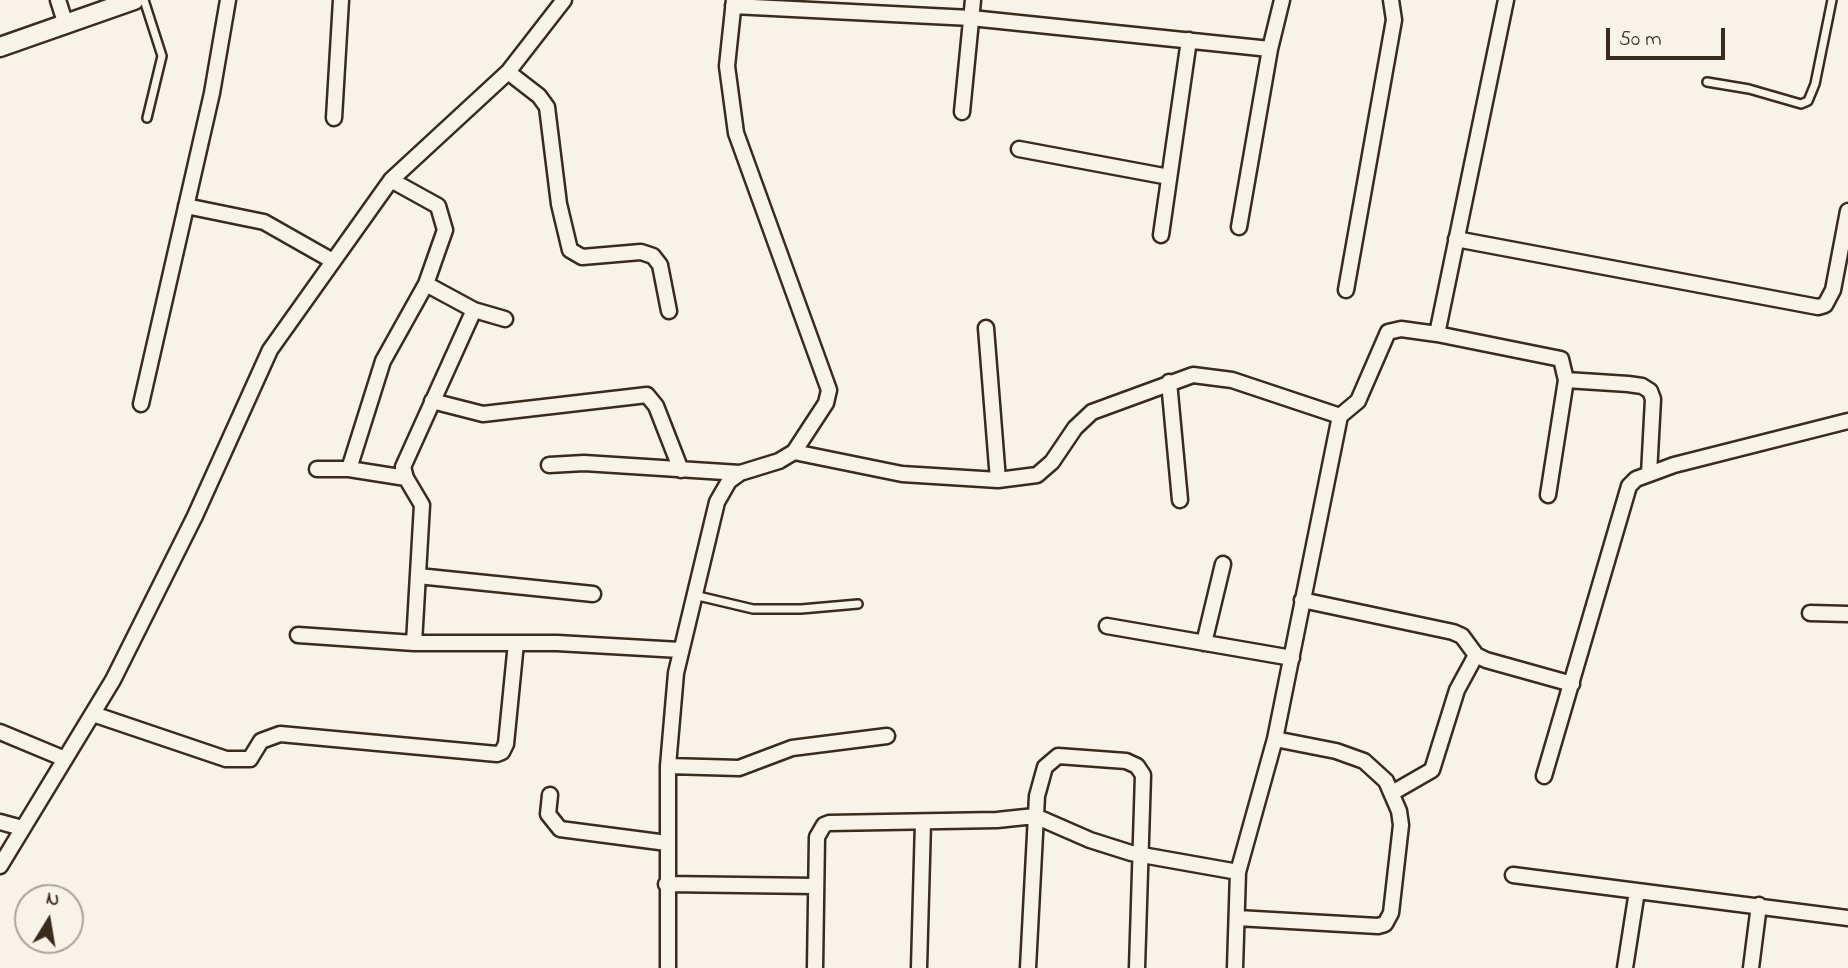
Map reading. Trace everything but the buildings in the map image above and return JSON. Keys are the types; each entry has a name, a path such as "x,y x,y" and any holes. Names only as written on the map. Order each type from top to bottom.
{"street":[{"path":"58,0 66,25"},
{"path":"0,47 134,0"},
{"path":"141,404 212,93 228,0"},
{"path":"334,117 341,0"},
{"path":"0,866 113,680 195,516 270,350 331,260 391,180 508,72 564,0"},
{"path":"962,111 973,0"},
{"path":"1239,228 1270,49 1282,0"},
{"path":"1346,290 1394,20 1391,0"},
{"path":"1437,334 1506,0"},
{"path":"668,968 668,766 680,650 717,502 729,481 740,473 779,461 794,452 826,403 829,390 736,133 727,66 734,3 846,7 1270,49"},
{"path":"1161,235 1189,40"},
{"path":"508,72 539,96 547,107 559,204 570,250 582,257 640,252 653,256 660,265 669,311"},
{"path":"1019,149 1169,177"},
{"path":"349,469 383,361 426,284 445,230 444,218 438,206 427,197 391,180"},
{"path":"186,206 264,222 331,260"},
{"path":"1456,239 1818,307 1825,305 1833,290 1848,211"},
{"path":"426,284 474,310 505,319"},
{"path":"414,643 422,505 405,478 405,458 474,310"},
{"path":"986,328 998,480"},
{"path":"1235,968 1238,872 1275,739 1340,415 1358,401 1388,332 1401,329 1437,334 1561,359 1566,380 1548,495"},
{"path":"794,452 902,474 998,480 1037,475 1052,462 1059,447 1092,412 1193,375 1214,377 1340,415"},
{"path":"1566,380 1628,384 1642,386 1650,391 1653,399 1648,474"},
{"path":"1169,382 1180,500"},
{"path":"432,401 483,414 647,395 656,406 681,470"},
{"path":"1544,776 1629,486 1636,479 1674,465 1848,421"},
{"path":"549,465 584,463 740,473"},
{"path":"317,469 349,469 405,478"},
{"path":"1204,643 1223,564"},
{"path":"418,576 593,594"},
{"path":"1302,600 1453,632 1462,636 1476,654 1572,684"},
{"path":"1810,614 1848,614"},
{"path":"1107,626 1292,658"},
{"path":"298,635 414,643 516,643 680,650"},
{"path":"93,714 226,759 250,759 261,741 280,734 497,754 502,752 506,744 516,643"},
{"path":"1392,793 1432,770 1457,690 1476,654"},
{"path":"0,732 65,759"},
{"path":"668,766 739,768 792,748 887,736"},
{"path":"1237,918 1378,926 1385,923 1391,913 1401,825 1392,793 1376,770 1364,761 1336,751 1275,739"},
{"path":"1028,968 1037,796 1050,760 1058,756 1126,761 1137,766 1143,775 1137,968"},
{"path":"550,795 548,814 560,829 667,843"},
{"path":"814,968 817,837 824,825 1035,816 1090,840 1141,856 1238,872"},
{"path":"0,822 22,828"},
{"path":"919,968 923,822"},
{"path":"1513,876 1848,918"},
{"path":"666,884 815,886"},
{"path":"1625,968 1637,891"},
{"path":"1751,968 1759,905"}],"lane":[{"path":"144,0 162,55 147,118"},
{"path":"1707,82 1735,86 1801,104 1808,101 1813,94 1832,0"},
{"path":"694,595 732,606 778,610 858,604"}]}
